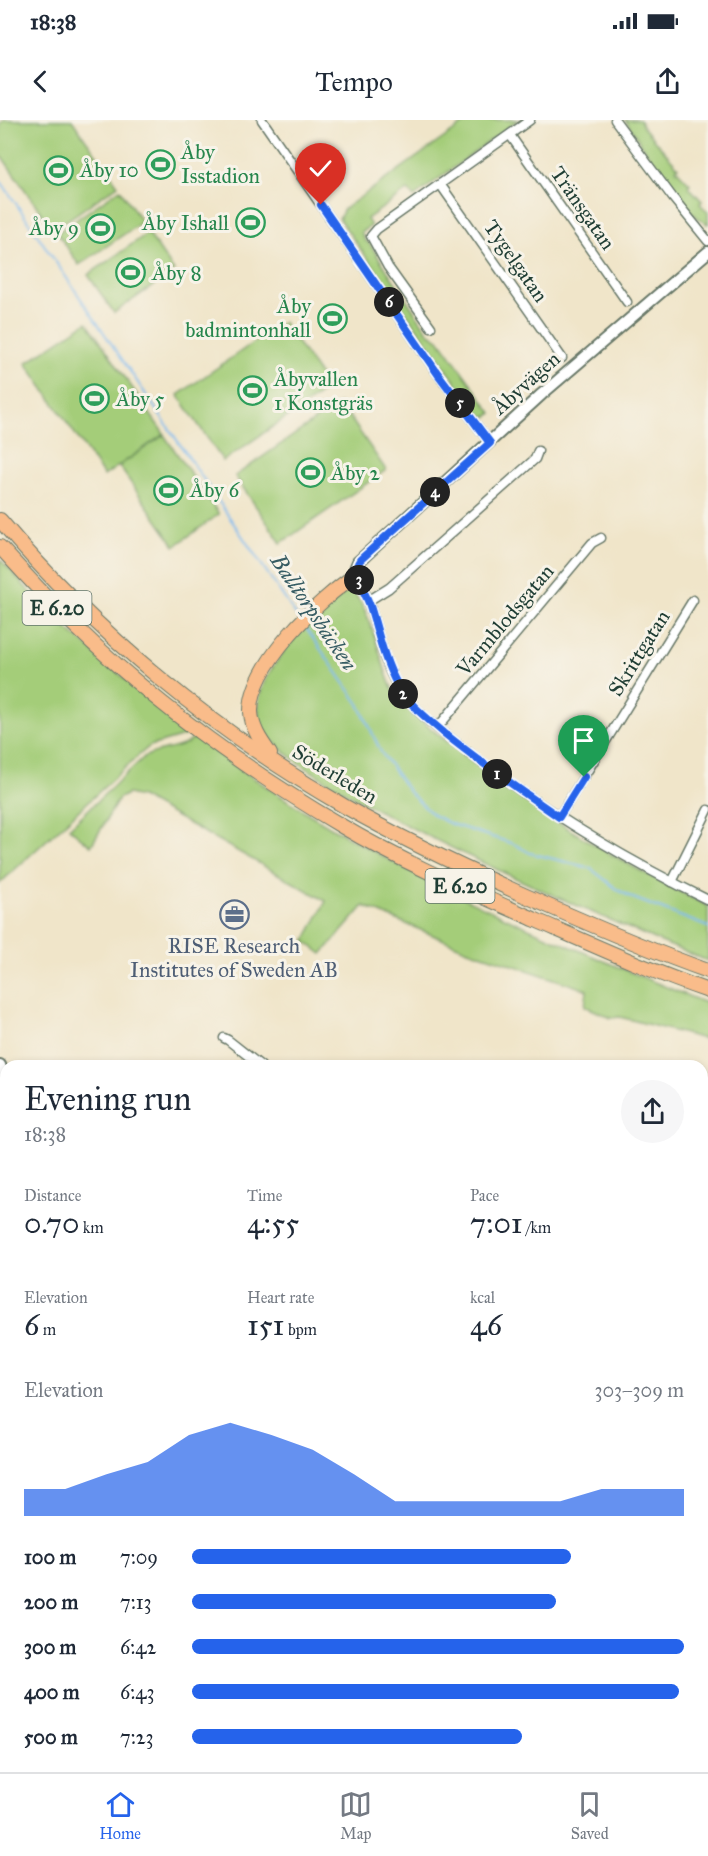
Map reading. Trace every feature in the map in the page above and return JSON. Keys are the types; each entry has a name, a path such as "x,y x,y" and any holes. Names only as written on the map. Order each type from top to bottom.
{"highway":[{"name":"Söderleden","path":"0,520 73,599 136,657 188,701 276,763 344,806 444,858 640,945 708,971"},
{"name":"Söderleden","path":"0,547 76,627 153,695 226,751 290,794 384,849 483,897 624,958 708,991"},
{"path":"276,763 258,737 252,722 252,706 257,686 268,664 302,621 333,591 356,575"}],"street":[{"path":"262,120 438,374 490,443"},
{"path":"430,327 388,267 371,236 376,229 530,120"},
{"path":"615,120 708,241"},
{"name":"Tränsgatan","path":"510,135 627,302"},
{"name":"Tygelgatan","path":"440,184 562,358"},
{"name":"Åbyvägen","path":"356,575 355,569 360,560 580,361 708,252"},
{"path":"368,601 389,588 535,459 538,452"},
{"name":"Varmblodsgatan","path":"438,727 592,543 601,538"},
{"path":"356,575 368,601 396,683 406,697 438,727 497,774 559,817 612,850 708,900"},
{"name":"Skrittgatan","path":"559,817 693,600"},
{"path":"672,882 708,810"},
{"path":"224,1038 253,1060"}],"green space":[{"name":"Åby 10","path":"5,120 72,120 118,185 53,230 0,154 0,124"},
{"path":"469,120 518,120 414,197 408,190 367,219 371,226 361,232 428,332 439,339 492,413 484,417 477,412 339,219 344,209"},
{"path":"625,120 640,120 643,127 678,167 676,169 690,184 688,186 702,201 700,204 708,212 708,224 698,218 676,194"},
{"name":"Åby 9","path":"120,189 142,222 79,265 57,233"},
{"name":"Åby 8","path":"148,233 174,271 114,313 88,275"},
{"name":"Åby 5","path":"87,322 164,434 104,476 26,363"},
{"name":"Åbyvallen 1 Konstgräs","path":"283,322 329,388 223,461 178,395"},
{"name":"Åby 2","path":"340,403 386,470 281,543 235,476"},
{"name":"Åby 6","path":"164,435 219,514 175,546 119,466"},
{"path":"0,559 52,616 188,733 150,746 0,883"},
{"path":"347,589 362,605 388,679 393,690 406,706 483,770 544,813 608,853 708,906 708,961 611,921 463,854 326,780 280,748 260,722 259,700 266,678 308,619"},
{"path":"196,736 315,818 378,854 508,919 708,1004 708,1040 620,1017 611,1018 585,1006 587,990 468,950 364,906 322,954 305,941 326,901 141,797 128,794 119,798 91,846 69,828 144,757 179,747"}],"waterway":[{"name":"Balltorpsbäcken","path":"0,180 298,618"},
{"name":"Balltorpsbäcken","path":"305,627 359,704 381,752 409,792 433,815 451,824 514,844 530,853 590,868 618,890 633,898 708,927"}],"place":[{"name":"Åby Isstadion","path":"160,164"},
{"name":"Åby 10","path":"59,170"},
{"name":"Åby Ishall","path":"250,223"},
{"name":"Åby 9","path":"100,228"},
{"name":"Åby 8","path":"131,273"},
{"name":"Åby badmintonhall","path":"332,318"},
{"name":"Åbyvallen 1 Konstgräs","path":"253,391"},
{"name":"Åby 5","path":"95,399"},
{"name":"Åby 2","path":"310,473"},
{"name":"Åby 6","path":"169,490"},
{"name":"RISE Research Institutes of Sweden AB","path":"234,915"}],"route":[{"path":"321,205 438,374 490,443 360,560 355,569 366,593 396,683 421,713 456,743 559,817 584,777"}]}
